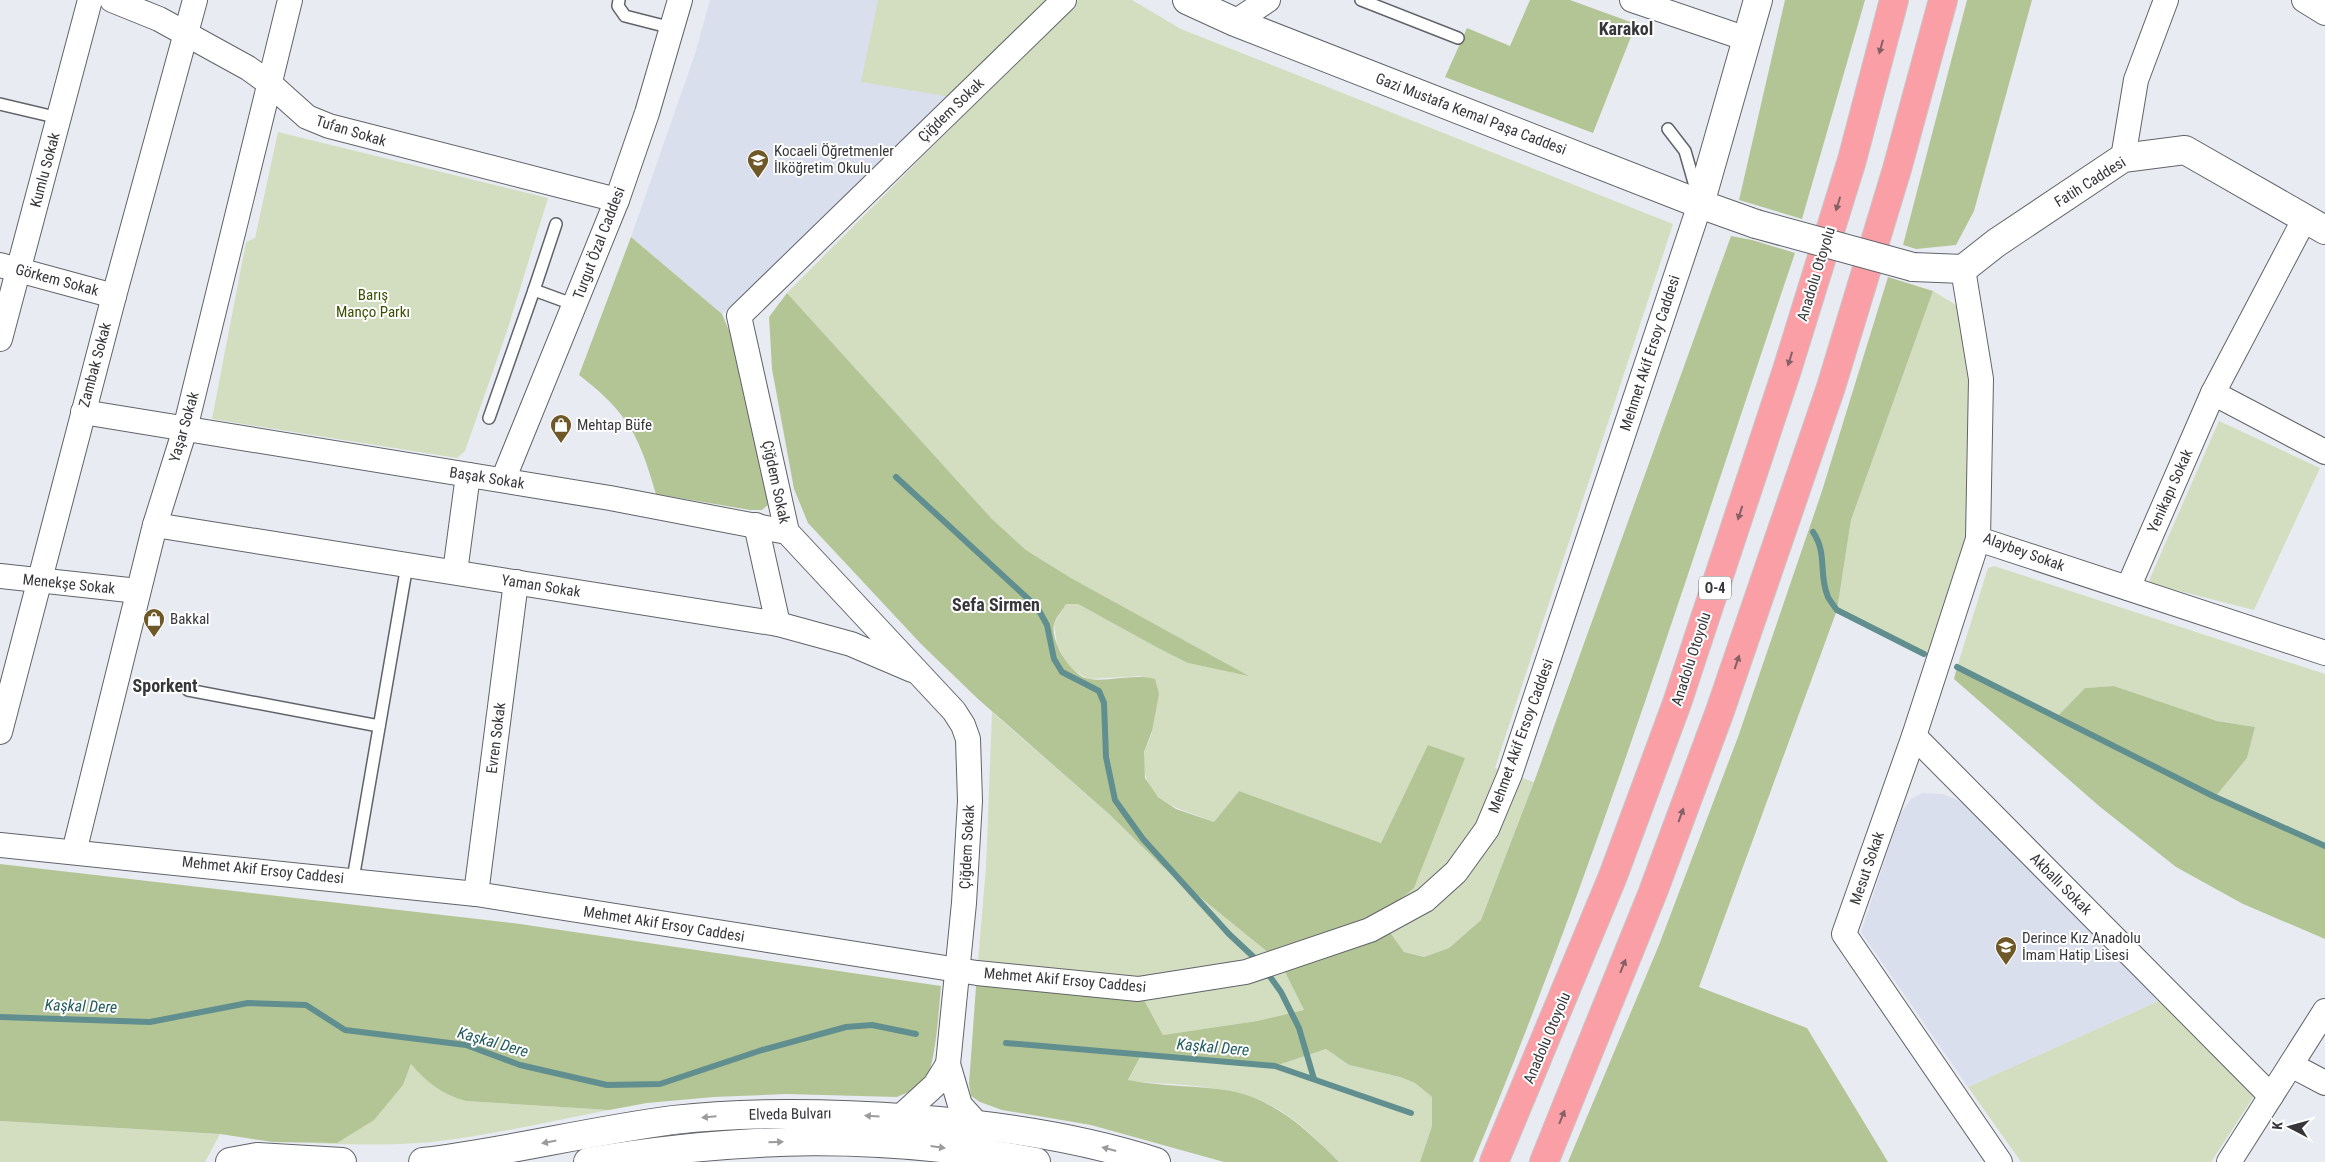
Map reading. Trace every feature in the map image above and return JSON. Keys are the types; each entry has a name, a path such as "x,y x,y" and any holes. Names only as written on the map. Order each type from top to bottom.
{"highway":[{"name":"Anadolu Otoyolu","path":"1494,1162 1610,886 1677,703 1786,373 1846,178 1894,0"},
{"path":"1544,1162 1653,892 1720,711 1842,349 1897,169 1943,0"}],"street":[{"name":"Kumlu Sokak","path":"0,339 9,268 59,118 90,0"},
{"name":"Tufan Sokak","path":"112,0 158,20 248,68 269,83 307,117 329,126 617,200"},
{"name":"Zambak Sokak","path":"0,732 83,412 195,0"},
{"name":"Yaşar Sokak","path":"74,852 155,525 185,429 290,0"},
{"name":"Turgut Özal Caddesi","path":"503,480 617,200 647,113 680,0"},
{"name":"Çiğdem Sokak","path":"948,1064 958,970 970,801 970,759 963,725 954,711 787,532 740,316 1064,0"},
{"name":"Gazi Mustafa Kemal Paşa Caddesi","path":"1187,0 1235,22 1700,204 1756,224 1913,267 1963,269"},
{"path":"1235,22 1268,0"},
{"path":"1632,0 1676,8 1747,40"},
{"name":"Mehmet Akif Ersoy Caddesi","path":"0,845 353,879 476,894 958,970 1138,989 1246,972 1370,930 1425,900 1456,872 1487,829 1510,774 1700,204 1758,0"},
{"path":"2123,158 2136,80 2166,0"},
{"name":"Fatih Caddesi","path":"1963,269 1996,243 2123,158 2185,150 2315,224"},
{"name":"Yenikapı Sokak","path":"2128,588 2213,393 2315,224"},
{"name":"Görkem Sokak","path":"9,268 114,296"},
{"name":"Alaybey Sokak","path":"1963,269 1981,379 1978,538 2325,654"},
{"path":"2213,393 2325,452"},
{"name":"Başak Sokak","path":"83,412 503,480 756,524 787,532"},
{"path":"455,572 468,475"},
{"path":"756,524 778,624"},
{"name":"Yaman Sokak","path":"155,525 778,624 851,644 920,674"},
{"name":"Mesut Sokak","path":"1978,538 1914,736 1844,934 2000,1162"},
{"name":"Menekşe Sokak","path":"0,576 138,591"},
{"name":"Evren Sokak","path":"476,894 516,582"},
{"name":"Akballı Sokak","path":"1914,736 2271,1096"},
{"path":"2229,1162 2325,1011"},
{"path":"899,1118 935,1085 948,1064"},
{"path":"948,1064 960,1105 978,1125"},
{"path":"2291,1065 2325,1083"},
{"name":"Elveda Bulvarı","path":"423,1162 477,1155 672,1120 753,1114 842,1114 978,1125 1090,1144 1156,1162"},
{"name":"Elveda Bulvarı","path":"594,1162 731,1143 816,1140 934,1146 1036,1162"},
{"path":"230,1162 257,1157 342,1162"}],"lane":[{"path":"619,0 618,6 625,16 672,28"},
{"path":"1361,0 1458,38"},
{"path":"0,104 59,118"},
{"path":"1668,129 1685,151 1700,204"},
{"path":"490,418 556,224"},
{"path":"534,290 575,305"},
{"path":"353,879 407,565"},
{"path":"188,690 379,726"}],"shaded area":[{"name":"Kocaeli Öğretmenler İlköğretim Okulu","path":"710,0 1051,0 722,314 631,237 695,54"},
{"name":"Derince Kız Anadolu İmam Hatip Lisesi","path":"1922,793 1943,794 1964,803 2161,1000 1968,1087 1861,932 1900,814 1911,799"}],"green space":[{"path":"878,0 1051,0 951,97 861,82"},
{"path":"1078,0 1132,0 1181,29 1673,224 1495,768 1534,782 1481,920 1449,948 1424,957 1404,952 1379,917 1428,746 1381,843 1239,791 1214,822 1164,801 1155,794 1149,784 1145,771 1144,754 1152,727 1141,676 1088,679 1068,667 1057,644 1054,624 1066,604 1078,604 1189,663 1247,675 1071,578 1026,550 992,519 787,293"},
{"path":"1530,0 1570,0 1636,24 1593,133 1445,77 1467,28 1510,46"},
{"path":"1785,0 1865,0 1802,219 1739,200"},
{"path":"1967,0 2032,0 1974,211 1956,245 1916,249 1903,245"},
{"name":"Barış Manço Parkı","path":"278,132 548,198 507,331 465,451 457,458 212,419 246,242 255,238"},
{"path":"1731,236 1752,240 1795,253 1681,597 1602,825 1561,938 1473,1162 1420,1162 1432,1126 1432,1097 1415,1083 1400,1077 1349,1065 1326,1049 1275,1066 1141,1055 1128,1080 1218,1089 1247,1095 1277,1109 1290,1118 1339,1162 1224,1162 1091,1125 1002,1110 980,1102 971,1096 969,1084 977,973 1138,989 1163,1035 1257,1021 1304,1010 1280,962 1164,868 1109,814 978,699 922,645 808,523 794,489 772,369 769,317 787,293 992,519 1026,550 1071,578 1249,676 1188,663 1078,604 1066,604 1054,624 1055,639 1063,657 1075,672 1089,679 1097,680 1138,677 1155,679 1159,694 1152,731 1144,752 1145,778 1158,797 1176,809 1214,822 1239,791 1381,843 1428,745 1465,758 1414,888 1379,917 1404,952 1424,957 1449,948 1481,920 1534,782"},
{"path":"631,237 722,314 736,347 766,494 768,505 762,510 750,510 656,494 644,456 629,427 609,401 579,375"},
{"path":"1888,277 1933,291 1851,520 1837,610 1699,987 1807,1028 1888,1162 1568,1162 1659,945 1738,737 1822,491"},
{"path":"1933,291 1971,314 1978,539 1939,659 1837,610 1851,520"},
{"path":"2219,421 2320,468 2254,610 2148,583"},
{"path":"1994,566 2325,674 2325,845 2216,796 2247,758 2255,727 2217,721 2114,686 2085,688 2058,717 1957,667 1988,568"},
{"path":"1957,667 2058,716 2085,688 2114,686 2217,721 2255,727 2247,758 2216,796 2325,845 2325,939 2243,904 2176,867 2099,806 1954,679"},
{"path":"992,712 1109,814 1164,868 1280,962 1304,1010 1257,1021 1163,1035 1138,989 977,973 986,867"},
{"path":"0,864 520,924 941,986 934,1051 928,1075 924,1082 911,1091 897,1097 786,1094 714,1097 647,1103 609,1110 466,1101 436,1087 411,1064 403,1085 374,1120 337,1143 273,1142 220,1134 0,1121"},
{"path":"2161,1000 2254,1096 2211,1162 2021,1162 1968,1087"},
{"path":"1326,1049 1349,1065 1400,1077 1415,1083 1432,1097 1432,1126 1420,1162 1339,1162 1288,1115 1252,1097 1200,1086 1128,1081 1141,1055 1275,1066"},
{"path":"411,1064 466,1101 609,1110 448,1140 405,1144 361,1144 273,1142 337,1143 403,1085"},
{"path":"0,1121 220,1134 205,1162 0,1162"}],"waterway":[{"path":"896,477 1037,607 1047,625 1054,659 1062,672 1099,691 1104,703 1106,757 1115,800 1143,839 1229,934 1260,963"},
{"path":"1813,532 1818,540 1822,556 1825,589 1837,610 1924,654"},
{"path":"1957,667 2213,796 2325,846"},
{"path":"1266,971 1281,992 1299,1028 1314,1079"},
{"name":"Kaşkal Dere","path":"0,1017 150,1022 248,1003 306,1005 345,1030 466,1045 520,1065 607,1085 660,1084 762,1050 846,1027 872,1025 916,1034"},
{"name":"Kaşkal Dere","path":"1006,1043 1275,1066 1411,1113"}],"place":[{"name":"Kocaeli Öğretmenler İlköğretim Okulu","path":"758,179"},
{"name":"Mehtap Büfe","path":"561,444"},
{"name":"Bakkal","path":"154,638"},
{"name":"Derince Kız Anadolu İmam Hatip Lisesi","path":"2006,966"}],"district":[{"name":"Karakol","path":"1626,28"},
{"name":"Sefa Sirmen","path":"996,604"},
{"name":"Sporkent","path":"165,685"}]}
